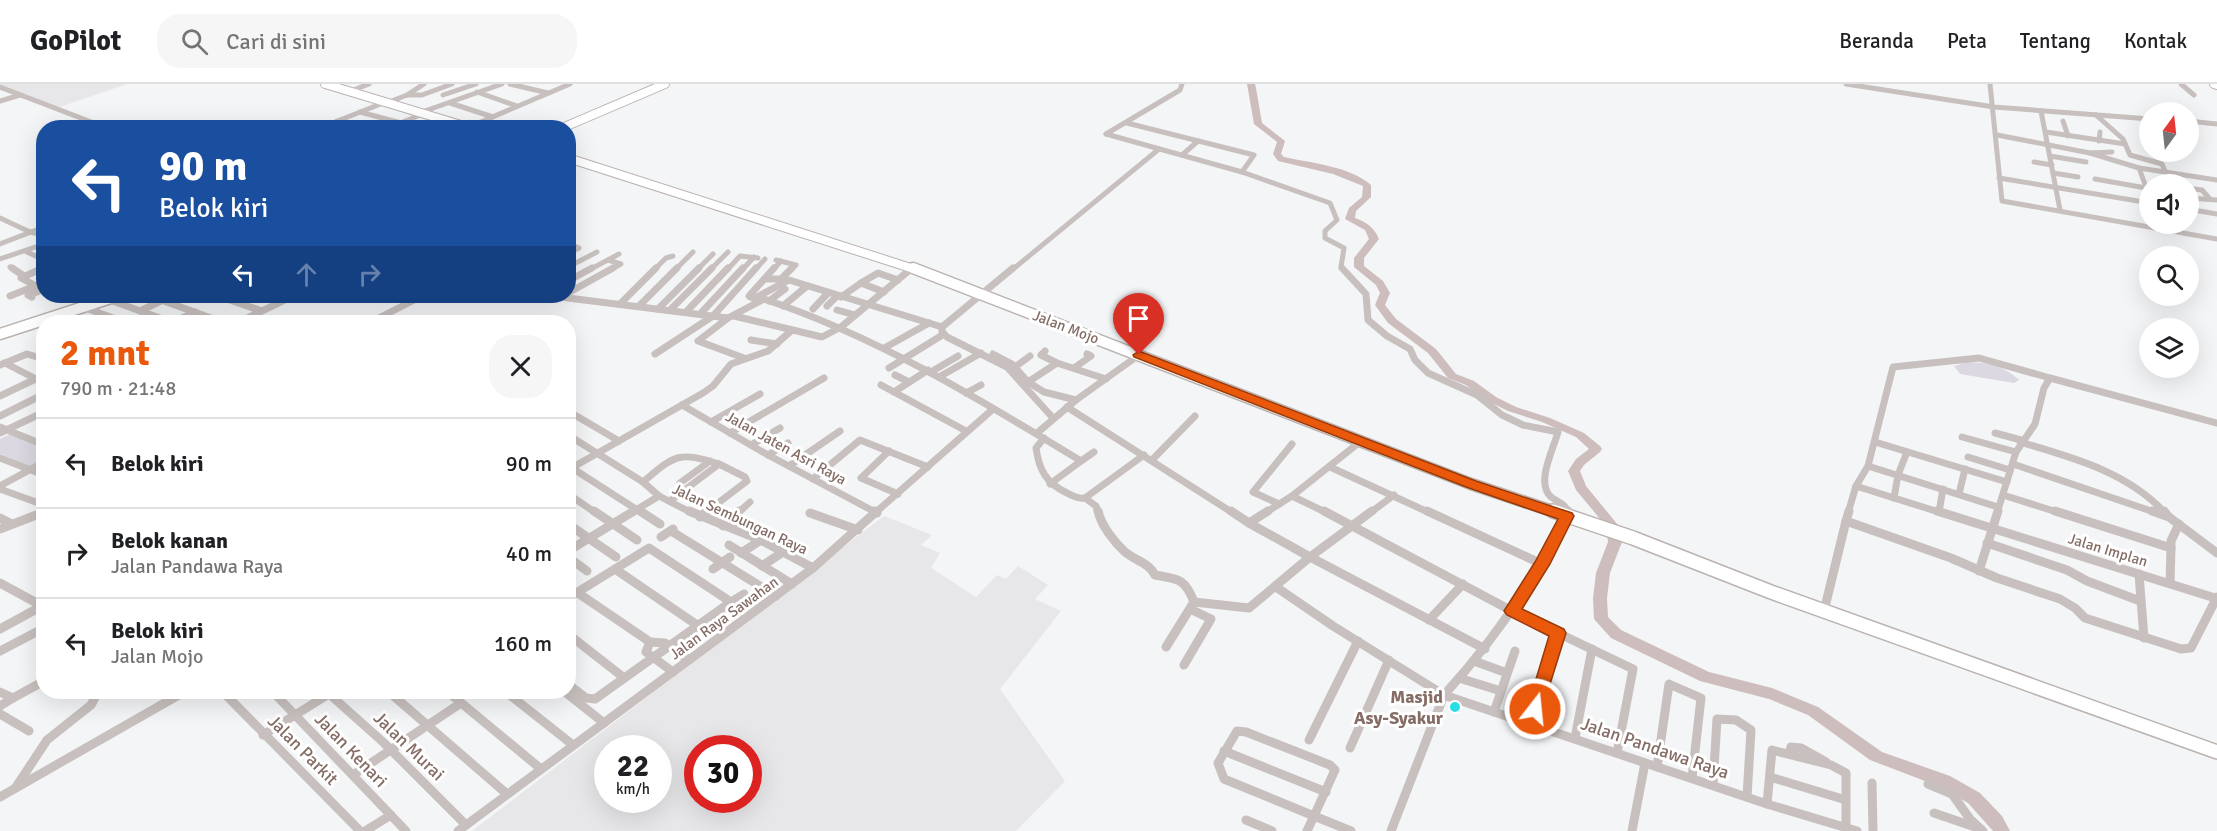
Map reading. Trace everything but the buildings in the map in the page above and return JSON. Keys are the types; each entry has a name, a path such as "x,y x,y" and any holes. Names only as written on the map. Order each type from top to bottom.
{"street":[{"path":"325,84 448,120"},
{"path":"351,91 369,84"},
{"path":"340,120 407,95 424,84"},
{"path":"407,95 422,95 452,84"},
{"path":"443,95 476,84 488,88"},
{"path":"408,120 502,84"},
{"path":"510,84 548,93"},
{"path":"555,84 568,85"},
{"path":"576,122 665,84"},
{"path":"1182,84 1179,90 1106,134 1242,172 1330,203 1337,220 1325,231 1325,237 1344,248 1340,265 1366,294 1366,317 1387,336 1410,348 1415,360 1428,373 1477,396 1502,415 1523,425 1557,435 1544,481 1548,493 1566,506 1567,516 1542,564 1512,611 1485,649 1444,694 1391,831"},
{"path":"1846,84 1994,109 2139,117"},
{"path":"1990,84 1997,138 2001,201 2217,239"},
{"path":"2181,84 2194,95"},
{"path":"486,120 568,85"},
{"path":"0,87 86,120"},
{"path":"477,92 517,106"},
{"path":"0,101 20,95"},
{"path":"450,103 493,117"},
{"path":"360,112 389,120"},
{"path":"416,120 426,113"},
{"path":"2042,113 2061,210"},
{"path":"2096,115 2121,137 2130,155 2161,164 2167,174"},
{"path":"2063,121 2068,136"},
{"path":"2199,122 2217,124"},
{"path":"1126,123 1254,155 1242,172"},
{"path":"2046,132 2125,144"},
{"path":"2099,141 2100,132"},
{"path":"1997,138 2012,143"},
{"path":"1997,138 2090,153 2112,152"},
{"path":"1182,155 1198,141"},
{"path":"889,368 907,358 943,331 982,295 1158,149"},
{"path":"2090,153 2094,156 2167,174"},
{"path":"2050,156 2086,162"},
{"name":"Jalan Mojo","path":"576,161 912,268 1508,498 1633,538 1824,612 2217,752"},
{"path":"2034,162 2052,165"},
{"path":"2139,168 2141,174"},
{"path":"2053,173 2078,177"},
{"path":"1999,178 2139,201"},
{"path":"2199,178 2217,180"},
{"path":"2095,179 2139,188"},
{"path":"2199,186 2214,200"},
{"path":"2199,199 2214,200"},
{"path":"2201,211 2217,214"},
{"path":"0,218 36,233"},
{"path":"0,244 36,230"},
{"path":"0,259 36,247"},
{"path":"25,251 36,256"},
{"path":"576,263 597,252"},
{"path":"639,306 693,252"},
{"path":"670,310 728,252"},
{"path":"576,277 619,254"},
{"path":"658,309 713,254"},
{"path":"620,304 666,258 673,256"},
{"path":"686,312 740,256 796,265 781,279 765,279"},
{"path":"767,259 765,279 749,296 841,327 886,347 1081,461"},
{"path":"702,312 723,290 767,259"},
{"path":"655,354 713,316 767,259"},
{"path":"576,289 621,264 608,260"},
{"path":"10,267 24,276"},
{"path":"576,297 731,317 820,338 841,327 912,268"},
{"path":"24,276 36,271"},
{"path":"827,306 839,296 878,273 898,280"},
{"path":"24,276 22,279 35,286"},
{"path":"744,358 698,341 786,280 929,323 1007,367 1055,417"},
{"path":"861,284 884,292"},
{"path":"9,296 35,286"},
{"path":"783,306 807,286"},
{"path":"709,288 723,290"},
{"path":"769,301 785,289"},
{"path":"32,297 28,295 36,292"},
{"path":"813,309 828,293"},
{"path":"57,315 93,303"},
{"path":"117,303 152,315"},
{"path":"140,311 156,303"},
{"path":"170,303 203,315"},
{"path":"239,303 262,311"},
{"path":"253,315 279,303"},
{"path":"385,315 408,303"},
{"path":"86,305 108,315"},
{"path":"837,310 855,315"},
{"path":"188,315 195,312"},
{"path":"2,334 36,322"},
{"path":"886,347 929,323"},
{"path":"576,466 703,393 713,386 728,367 744,358 768,351 791,331"},
{"path":"751,340 777,344"},
{"path":"1045,351 1041,355 1048,359 1106,379"},
{"path":"939,377 983,353 1007,361 1028,382 1044,392 1076,400"},
{"path":"2,364 31,354 36,356"},
{"path":"1074,368 1090,356 1087,354"},
{"path":"1139,355 1067,407 1055,417 1040,436 1037,456 1044,478 1050,484 1080,500 1085,498 1148,458 1195,416"},
{"path":"1015,367 1030,356"},
{"path":"894,392 958,357"},
{"path":"1824,612 1846,521 1856,486 1868,466 1893,367 1975,358 2217,423"},
{"path":"1040,365 1048,359"},
{"path":"1028,382 1057,363"},
{"path":"2,364 36,379"},
{"path":"896,375 909,382"},
{"path":"730,433 824,378"},
{"path":"1978,571 2016,452 2021,441 2037,420 2041,398 2050,378"},
{"path":"0,396 36,379"},
{"path":"881,385 966,431"},
{"path":"966,393 981,385"},
{"path":"0,388 8,392"},
{"path":"711,422 760,394"},
{"path":"0,416 36,398"},
{"name":"Jalan Jaten Asri Raya","path":"682,405 768,455 877,513"},
{"path":"1067,407 1249,523 1485,649"},
{"name":"Jalan Raya Sawahan","path":"462,828 813,568 993,409"},
{"path":"2,430 36,416"},
{"path":"576,417 619,441"},
{"path":"751,445 780,428"},
{"path":"2,430 36,442"},
{"path":"789,466 840,431"},
{"path":"1995,433 2096,468 2151,496 2169,517 2217,553"},
{"path":"1962,437 2016,452"},
{"name":"Jalan Sembungan Raya","path":"576,440 643,482 659,496 700,517 761,540 813,568"},
{"path":"1057,446 1067,440"},
{"path":"813,479 857,442 863,441 928,467"},
{"path":"1249,523 1292,496 1361,441"},
{"path":"1875,442 2007,482"},
{"path":"768,455 788,443"},
{"path":"1279,504 1253,492 1292,444"},
{"path":"889,451 861,478 898,494"},
{"path":"1050,484 1094,452"},
{"path":"1894,498 1898,475 1907,452"},
{"path":"643,482 678,455 688,454 719,464 745,477 747,480 700,517"},
{"path":"0,458 36,472"},
{"path":"1968,458 2012,467 2169,517"},
{"path":"680,483 710,461"},
{"path":"0,468 10,462"},
{"path":"670,501 719,464"},
{"path":"1330,466 1542,564"},
{"path":"1868,466 1998,507"},
{"path":"0,488 36,467"},
{"path":"1959,494 1965,469"},
{"path":"576,473 660,524"},
{"name":"Jalan Implan","path":"1856,486 2216,597"},
{"path":"0,488 36,502"},
{"path":"1939,512 1943,489"},
{"path":"1192,605 1249,608 1310,556 1394,495"},
{"path":"2003,495 2171,548"},
{"path":"576,546 659,496"},
{"path":"1292,496 1354,526 1512,611 1633,669 1617,753"},
{"path":"1085,498 1096,506 1100,520 1125,552 1150,567 1155,575 1181,580 1190,591 1192,605 1166,647"},
{"path":"576,499 637,540"},
{"path":"723,526 750,502"},
{"path":"810,513 858,530"},
{"path":"0,529 36,515"},
{"path":"0,518 12,524"},
{"path":"1846,521 2060,599 2075,608 2085,618 2189,650 2216,597"},
{"path":"2170,584 2171,541 2179,524"},
{"path":"576,529 616,556"},
{"path":"661,537 673,530 726,560 776,596"},
{"path":"741,553 761,540"},
{"path":"1987,543 2059,567 2087,581 2140,601"},
{"path":"729,545 792,584"},
{"path":"688,660 669,645 662,642 650,642 578,593 651,549 731,602"},
{"path":"762,566 783,552"},
{"path":"712,569 726,560"},
{"path":"576,563 587,571"},
{"path":"615,569 697,625"},
{"path":"2139,574 2144,638"},
{"path":"1430,620 1463,584"},
{"name":"Jalan Pandawa Raya","path":"1276,587 1444,694 1767,804 1857,831"},
{"path":"3,588 36,603"},
{"path":"576,690 591,700 744,594"},
{"path":"1185,665 1211,619 1192,605"},
{"path":"0,629 36,610"},
{"path":"0,651 36,632"},
{"path":"1531,724 1558,633"},
{"path":"576,640 623,677"},
{"path":"1309,740 1358,641"},
{"path":"650,642 646,650 651,657 673,672"},
{"path":"1575,738 1592,650"},
{"path":"1494,711 1515,651"},
{"path":"1350,748 1389,660"},
{"path":"1474,662 1508,673"},
{"path":"1459,678 1501,691"},
{"path":"1657,767 1669,684 1701,698 1692,778"},
{"path":"0,706 36,685"},
{"path":"0,692 13,698"},
{"path":"15,789 47,740 91,705 94,699"},
{"path":"0,797 169,699"},
{"name":"Jalan Parkit","path":"230,699 263,735 363,831 391,815"},
{"name":"Jalan Kenari","path":"280,699 406,831"},
{"path":"263,735 320,699"},
{"name":"Jalan Murai","path":"337,699 391,750 462,828"},
{"path":"397,699 507,794"},
{"path":"456,699 541,769"},
{"path":"515,699 573,745"},
{"path":"574,699 604,723"},
{"path":"352,775 461,703"},
{"path":"0,714 29,731"},
{"path":"1713,785 1717,719 1723,718 1745,725 1751,730 1747,797"},
{"path":"1307,831 1315,816 1335,773 1330,765 1240,730 1233,735 1218,763 1224,779 1315,816 1351,831"},
{"path":"1767,804 1772,750 1831,765 1846,773 1846,828"},
{"path":"1224,751 1326,792"},
{"path":"1632,831 1645,763"},
{"path":"1770,777 1846,800"},
{"path":"1872,783 1873,831"},
{"path":"1928,784 1954,796 1981,830"},
{"path":"1934,813 1981,830"},
{"path":"1246,820 1272,831"}],"shaded area":[{"path":"0,84 127,84 57,108 0,87"},
{"path":"1968,362 1996,366 2008,371 2019,380 2014,383 1960,374 1954,366"},
{"path":"10,434 36,445 36,464 31,467 0,454 0,439"},
{"path":"884,516 932,535 921,545 940,553 931,568 976,597 997,575 1006,579 1018,566 1048,585 1035,599 1061,611 1000,689 1065,781 1016,831 472,831 594,738 594,813 672,813 672,735 598,735"}],"waterway":[{"path":"1251,84 1258,124 1281,141 1277,154 1281,159 1336,172 1367,185 1366,197 1352,210 1350,219 1365,226 1373,235 1374,239 1359,258 1359,267 1380,283 1385,293 1380,305 1392,321 1432,351 1452,376 1470,383 1492,399 1512,409 1546,420 1580,435 1596,449 1580,462 1574,471 1580,487 1612,525 1615,542 1603,573 1600,598 1601,619 1616,634 1705,677 1772,694 1813,711 1876,756 1944,781 1974,798 1996,821 2002,831"}],"place":[{"name":"Masjid Asy-Syakur","path":"1455,707"}],"route":[{"path":"1139,355 1508,498 1567,516 1542,564 1512,611 1558,633 1535,709"}]}
